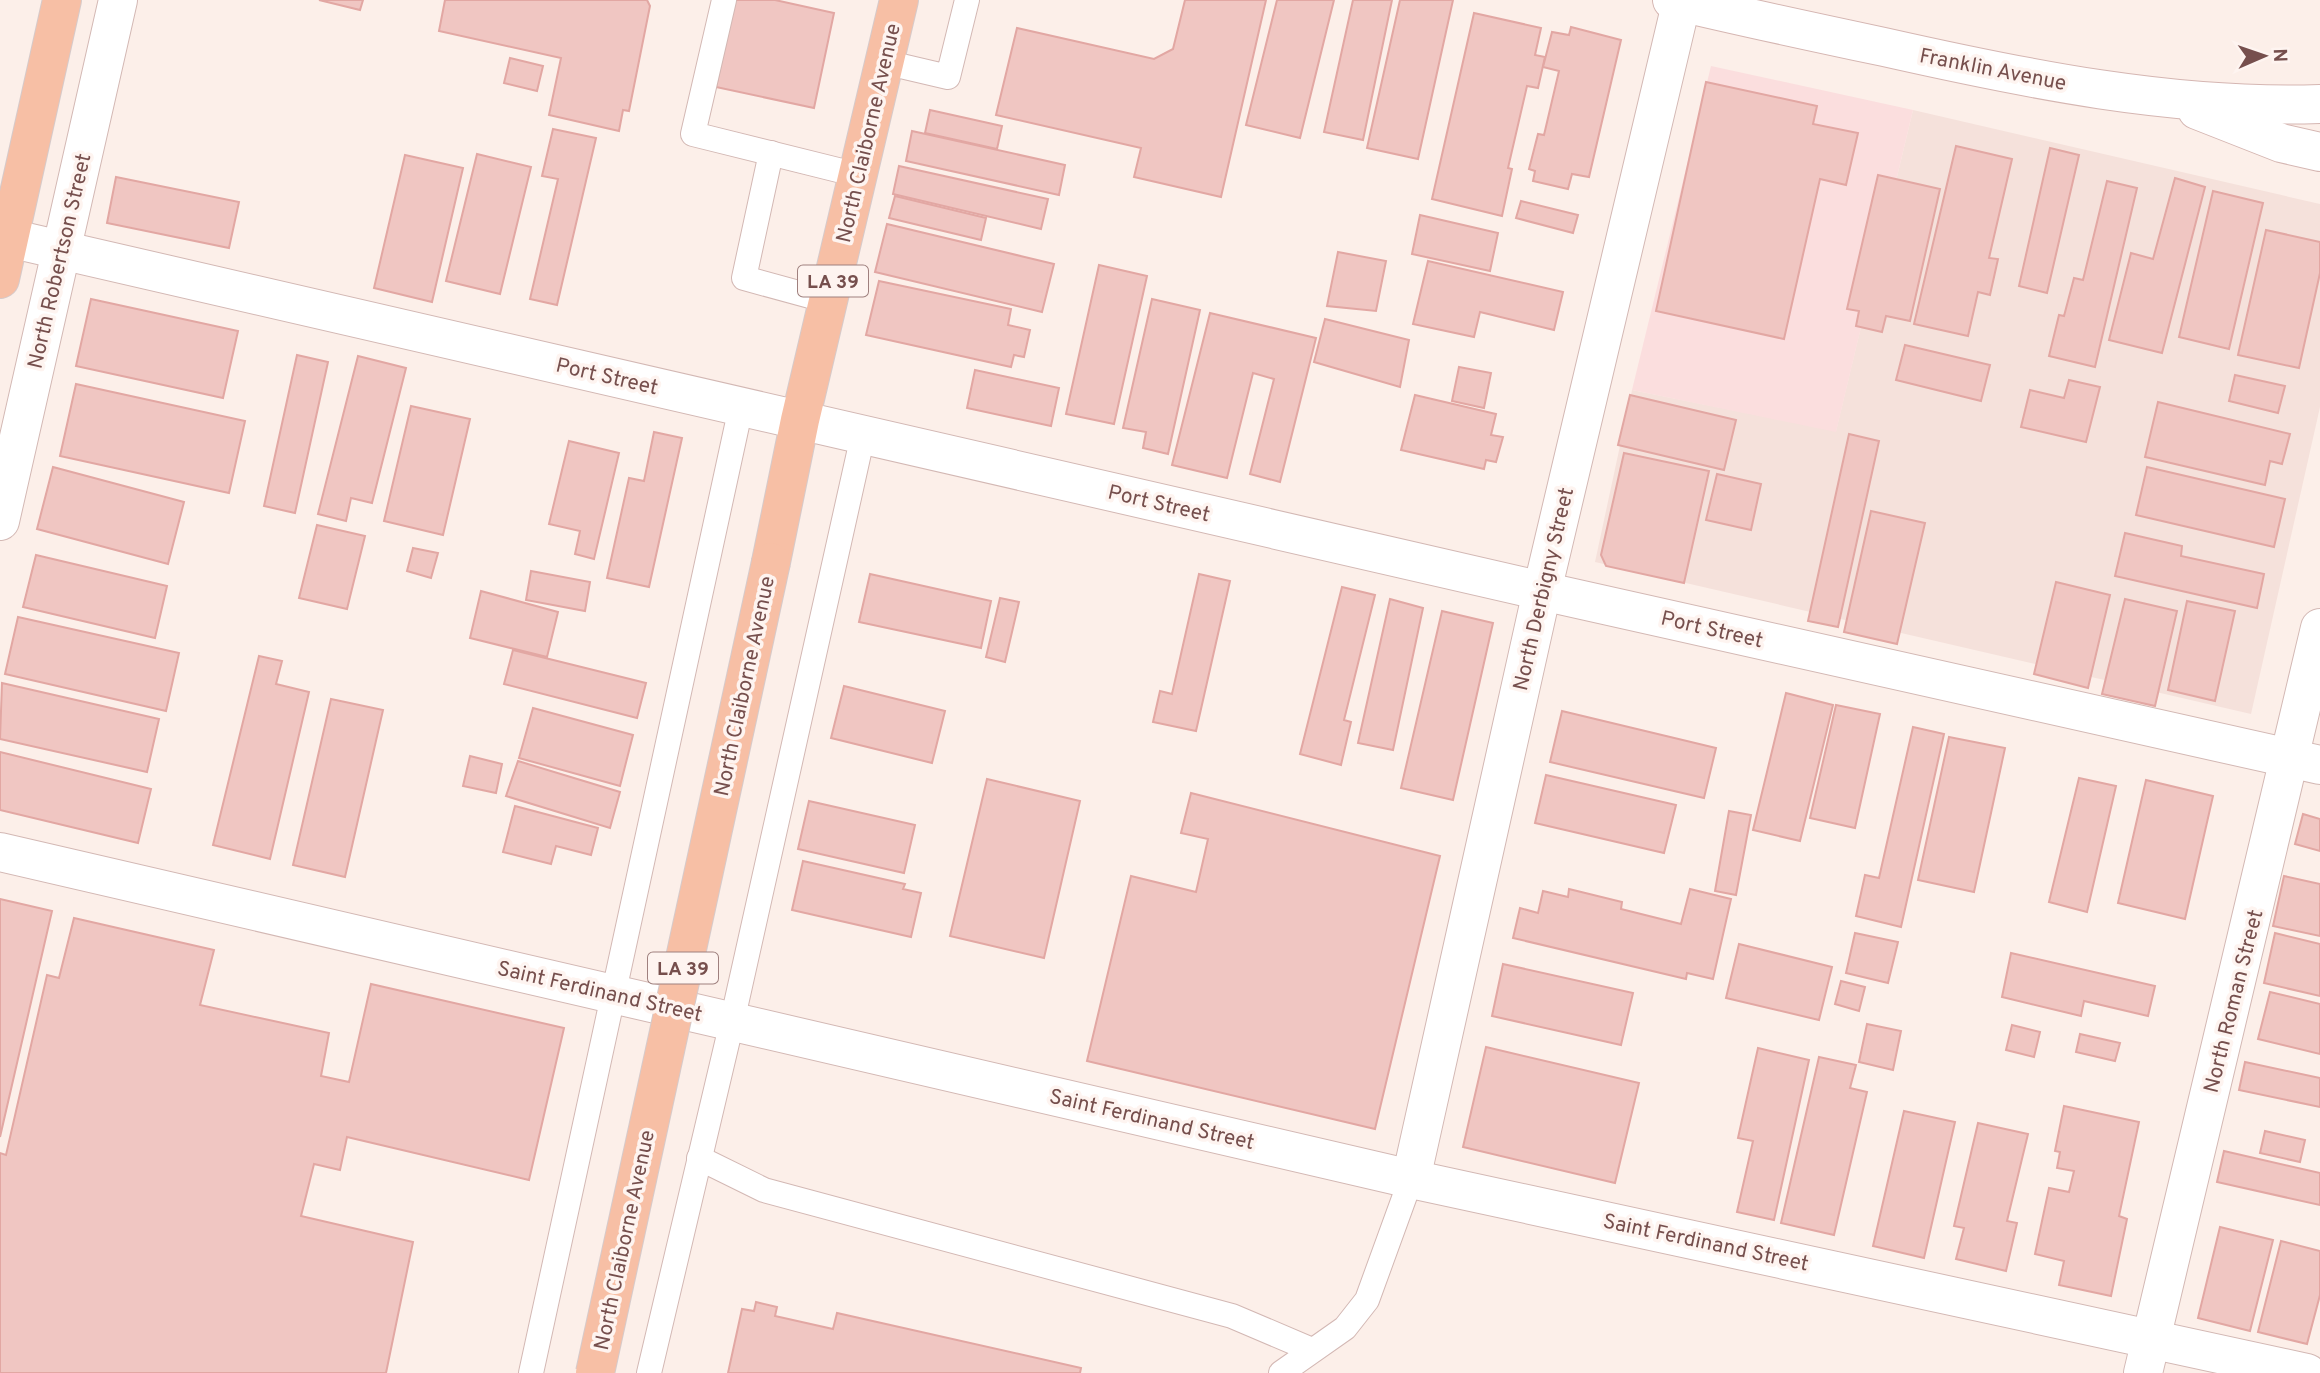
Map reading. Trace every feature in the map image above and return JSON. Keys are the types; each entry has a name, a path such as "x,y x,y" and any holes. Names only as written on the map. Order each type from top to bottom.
{"main road":[{"path":"0,279 4,237 62,0"},
{"name":"North Claiborne Avenue","path":"595,1373 800,420 899,0"}],"street":[{"name":"North Robertson Street","path":"0,521 118,0"},
{"name":"Franklin Avenue","path":"1679,1 1951,62 2166,98 2320,104"},
{"name":"North Derbigny Street","path":"1411,1179 1542,591 1679,1"},
{"path":"2166,98 2281,143 2320,152"},
{"name":"Port Street","path":"4,237 1542,591 2306,762"},
{"name":"North Roman Street","path":"2147,1355 2306,762 2320,628"},
{"name":"Saint Ferdinand Street","path":"0,852 1411,1179 2147,1355 2307,1373"}],"lane":[{"path":"724,0 693,134 858,175"},
{"path":"884,62 948,77 967,0"},
{"path":"771,153 744,278 828,301"},
{"path":"531,1373 741,407"},
{"path":"649,1373 732,1022 863,435"},
{"path":"699,1158 764,1190 1232,1316 1312,1350"},
{"path":"1281,1373 1345,1328 1367,1300 1411,1179"}],"shaded area":[{"path":"1711,66 1913,110 1836,432 1632,390"},
{"path":"1913,110 2320,204 2320,407 2251,714 1595,562 1632,390 1836,431"}],"building":[{"path":"319,0 363,0 360,10"},
{"path":"445,0 647,0 650,6 629,111 623,110 619,131 549,115 561,58 439,31"},
{"path":"735,0 775,0 834,13 814,108 716,87"},
{"path":"1185,0 1266,0 1221,197 1134,177 1141,148 996,115 1017,28 1154,59 1173,49"},
{"path":"1277,0 1334,0 1300,138 1246,125"},
{"path":"1353,0 1392,0 1363,140 1324,132"},
{"path":"1400,0 1453,0 1418,159 1367,148"},
{"path":"1474,13 1541,28 1535,55 1545,57 1538,88 1527,86 1508,168 1512,169 1502,216 1432,199"},
{"path":"1571,27 1621,40 1589,177 1572,174 1568,189 1533,181 1535,171 1529,169 1538,134 1544,135 1559,71 1543,67 1552,32 1569,35"},
{"path":"510,58 543,66 537,91 504,83"},
{"path":"1706,82 1817,106 1813,124 1858,133 1846,185 1820,179 1784,339 1656,311"},
{"path":"930,110 1002,126 997,149 925,133"},
{"path":"553,129 596,138 557,305 530,299 558,179 542,176"},
{"path":"912,131 1065,165 1059,195 906,161"},
{"path":"1956,146 2012,159 1989,258 1998,259 1990,295 1978,292 1968,336 1914,324"},
{"path":"2050,148 2079,155 2047,293 2019,286"},
{"path":"477,154 531,167 500,294 446,281"},
{"path":"405,155 463,168 432,302 374,288"},
{"path":"899,166 1048,199 1041,229 893,194"},
{"path":"1878,175 1940,189 1910,321 1886,316 1882,332 1856,326 1859,311 1847,309"},
{"path":"116,177 239,202 229,248 107,223"},
{"path":"2175,178 2205,187 2162,353 2109,340 2131,253 2153,259"},
{"path":"2107,181 2137,188 2095,367 2049,356 2059,315 2064,316 2074,278 2083,280"},
{"path":"2213,191 2263,203 2229,349 2179,337"},
{"path":"895,196 986,218 981,240 889,218"},
{"path":"1521,201 1578,215 1573,233 1516,218"},
{"path":"1420,215 1498,233 1490,271 1412,254"},
{"path":"887,224 1054,264 1042,312 875,272"},
{"path":"2266,230 2320,242 2320,273 2299,368 2238,355"},
{"path":"1338,252 1386,261 1376,311 1327,306"},
{"path":"1428,261 1563,292 1554,330 1480,312 1474,337 1413,324"},
{"path":"1099,265 1147,276 1114,424 1066,414"},
{"path":"879,281 1011,309 1008,325 1030,330 1024,357 1014,355 1011,367 866,335"},
{"path":"91,299 238,331 223,398 76,366"},
{"path":"1152,299 1200,310 1168,454 1143,448 1146,432 1123,428"},
{"path":"1210,313 1316,338 1280,482 1250,474 1274,379 1253,373 1227,478 1172,465"},
{"path":"1325,319 1409,340 1400,387 1314,362"},
{"path":"1905,345 1990,365 1981,401 1896,380"},
{"path":"297,355 328,362 295,513 264,506"},
{"path":"358,356 406,368 372,503 351,498 346,521 318,514"},
{"path":"1459,367 1491,373 1484,408 1452,401"},
{"path":"975,370 1059,388 1051,426 967,408"},
{"path":"2235,375 2285,386 2278,413 2229,401"},
{"path":"2069,380 2100,387 2086,442 2021,427 2030,390 2064,398"},
{"path":"76,384 245,421 229,493 60,456"},
{"path":"1415,395 1496,414 1491,435 1503,437 1496,462 1486,460 1484,469 1401,450"},
{"path":"1630,395 1736,420 1724,470 1618,445"},
{"path":"2158,402 2290,434 2282,464 2270,461 2265,485 2145,457"},
{"path":"411,406 470,419 443,535 384,521"},
{"path":"654,432 682,438 649,587 607,578 629,478 644,481"},
{"path":"1849,434 1879,441 1838,627 1808,621"},
{"path":"569,441 619,453 594,559 575,554 580,531 549,524"},
{"path":"1624,453 1709,471 1684,583 1606,566 1601,555"},
{"path":"53,467 184,502 168,564 37,529"},
{"path":"2147,467 2285,499 2274,547 2136,515"},
{"path":"1717,474 1761,484 1751,530 1706,520"},
{"path":"1871,511 1925,523 1897,644 1844,632"},
{"path":"317,525 365,536 347,609 299,598"},
{"path":"2125,533 2182,546 2181,556 2264,574 2257,608 2115,576"},
{"path":"413,548 438,553 431,578 407,571"},
{"path":"36,555 167,586 155,638 23,607"},
{"path":"531,571 590,582 585,611 526,600"},
{"path":"870,574 991,601 981,648 859,622"},
{"path":"1199,574 1230,581 1196,731 1153,722 1160,691 1172,694"},
{"path":"2056,582 2110,595 2088,688 2034,674"},
{"path":"1342,587 1375,595 1344,720 1351,722 1341,765 1300,754"},
{"path":"481,591 558,612 547,657 470,638"},
{"path":"1000,598 1019,602 1005,662 986,657"},
{"path":"1390,599 1423,608 1393,750 1358,743"},
{"path":"2125,599 2177,611 2155,706 2102,694"},
{"path":"2187,601 2235,611 2215,701 2168,690"},
{"path":"1442,611 1493,623 1453,800 1401,788"},
{"path":"18,617 179,653 166,711 5,674"},
{"path":"513,650 646,683 637,718 504,684"},
{"path":"259,656 282,661 276,684 309,692 270,859 213,845"},
{"path":"2,683 159,719 147,772 0,739"},
{"path":"844,686 945,711 932,763 831,738"},
{"path":"1786,693 1833,705 1800,841 1753,830"},
{"path":"331,699 383,710 345,877 293,865"},
{"path":"1836,705 1880,714 1855,828 1810,818"},
{"path":"533,708 633,735 620,786 519,758"},
{"path":"1562,711 1716,748 1704,798 1550,762"},
{"path":"1913,727 1944,734 1901,927 1856,916 1865,875 1879,878"},
{"path":"1949,737 2005,748 1974,892 1918,880"},
{"path":"0,752 151,789 138,843 0,810"},
{"path":"470,756 502,764 496,793 463,786"},
{"path":"518,761 620,792 610,828 506,796"},
{"path":"1546,775 1676,805 1664,853 1535,823"},
{"path":"2079,778 2116,786 2087,912 2049,902"},
{"path":"987,779 1080,801 1044,958 950,936"},
{"path":"2146,780 2213,796 2185,919 2118,903"},
{"path":"1191,793 1440,856 1375,1129 1087,1061 1131,876 1196,892 1208,839 1181,833"},
{"path":"809,801 915,825 904,873 798,849"},
{"path":"515,806 598,828 591,855 556,846 551,864 503,852"},
{"path":"1729,811 1751,815 1736,895 1715,891"},
{"path":"2303,814 2320,819 2320,851 2295,844"},
{"path":"803,861 905,884 903,889 921,893 911,937 792,910"},
{"path":"2284,876 2320,884 2320,936 2273,926"},
{"path":"1569,889 1622,902 1621,909 1681,924 1690,889 1731,899 1713,979 1687,973 1686,979 1513,938 1520,908 1538,913 1543,891 1568,897"},
{"path":"0,899 52,911 0,1137"},
{"path":"74,918 214,950 200,1005 329,1033 321,1076 349,1082 371,984 564,1028 529,1180 347,1137 340,1170 314,1164 301,1216 413,1242 386,1373 0,1373 0,1153 6,1155 47,975 59,978"},
{"path":"1855,933 1898,942 1888,983 1846,973"},
{"path":"2275,933 2320,944 2320,996 2264,983"},
{"path":"1739,944 1832,967 1819,1020 1726,998"},
{"path":"2011,953 2155,986 2148,1016 2084,1001 2081,1016 2002,997"},
{"path":"1503,964 1633,993 1621,1045 1492,1016"},
{"path":"1841,981 1865,987 1859,1011 1835,1004"},
{"path":"2270,992 2320,1004 2320,1054 2258,1039"},
{"path":"1867,1024 1901,1031 1893,1070 1859,1062"},
{"path":"2012,1025 2040,1032 2034,1057 2006,1050"},
{"path":"2080,1034 2120,1043 2115,1061 2076,1052"},
{"path":"1486,1047 1639,1083 1615,1183 1463,1147"},
{"path":"1758,1048 1809,1060 1774,1220 1737,1212 1753,1141 1738,1138"},
{"path":"1819,1057 1856,1065 1850,1088 1867,1092 1834,1235 1781,1223"},
{"path":"2245,1062 2320,1078 2320,1107 2239,1090"},
{"path":"2064,1106 2139,1122 2119,1216 2127,1219 2111,1296 2059,1285 2064,1261 2035,1254 2049,1188 2069,1192 2074,1171 2057,1168 2060,1152 2055,1151"},
{"path":"1904,1111 1955,1122 1924,1258 1873,1246"},
{"path":"1978,1123 2028,1134 2007,1221 2017,1223 2006,1271 1956,1259 1964,1228 1954,1226"},
{"path":"2265,1131 2305,1140 2300,1162 2260,1153"},
{"path":"2224,1151 2320,1173 2320,1205 2217,1182"},
{"path":"2220,1227 2273,1240 2250,1331 2198,1318"},
{"path":"2281,1241 2320,1251 2320,1295 2307,1344 2258,1332"},
{"path":"756,1302 777,1307 775,1316 833,1329 837,1313 1081,1368 1080,1373 728,1373 742,1309 754,1311"}]}
